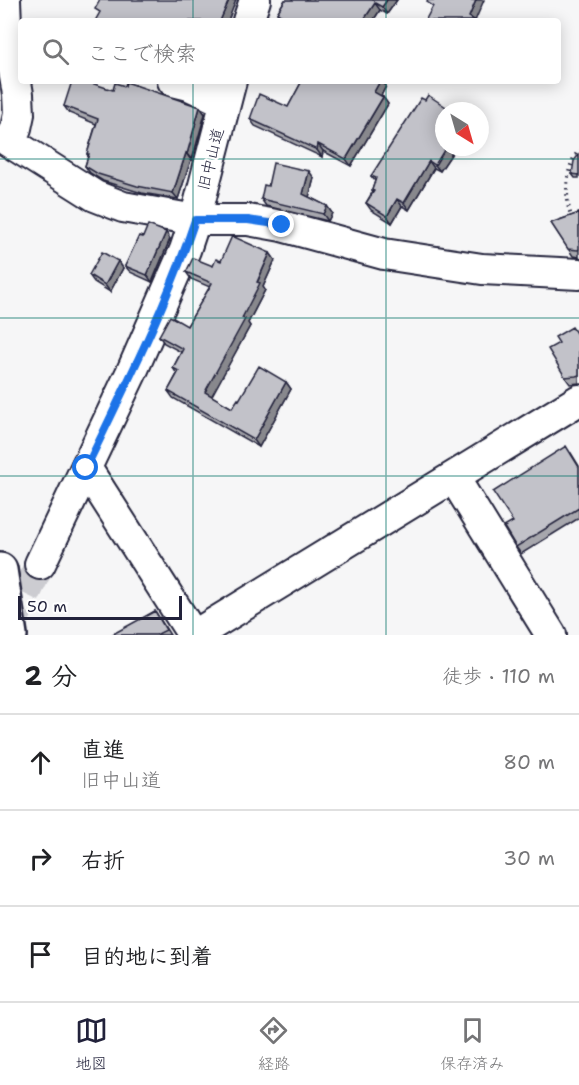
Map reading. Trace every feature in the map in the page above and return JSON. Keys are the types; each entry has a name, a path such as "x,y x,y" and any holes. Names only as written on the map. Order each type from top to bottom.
{"highway":[{"path":"0,570 10,635"}],"street":[{"path":"5,0 15,36 19,114 15,128 4,139 95,196 123,207 195,220 248,220 282,225 384,254 482,269 579,273"},
{"path":"249,18 255,0"},
{"path":"183,84 228,92"},
{"name":"旧中山道","path":"40,564 133,369 185,250 228,92"},
{"path":"86,468 194,635 579,400"},
{"path":"454,478 551,635"}],"path":[{"path":"575,223 571,217 567,199 571,160 579,150"}],"building":[{"path":"100,0 229,0 221,18 97,18 100,12 95,9"},
{"path":"285,0 387,0 382,7 375,3 365,18 285,18 277,13"},
{"path":"428,0 476,0 469,17 471,18 427,18 433,6 427,2"},
{"path":"71,84 94,84 113,90 115,84 125,86 132,84 200,107 173,193 137,186 98,174 85,166 98,119 64,106"},
{"path":"300,84 378,84 374,92 383,97 346,159 318,144 317,150 250,119 259,94 288,107"},
{"path":"428,95 438,102 435,102 435,156 440,156 435,165 429,161 404,203 397,199 387,216 366,203 374,191 372,190 376,178 371,176 421,98 425,100"},
{"path":"579,154 579,175 572,174 574,161"},
{"path":"273,163 309,171 303,194 327,206 323,214 261,199 264,185 268,186"},
{"path":"579,213 579,249 568,249 551,223"},
{"path":"148,225 166,232 147,275 125,266 139,236 143,237"},
{"path":"232,236 270,253 257,282 260,283 242,318 245,319 205,392 232,408 259,366 286,382 254,440 168,391 179,371 173,368 183,349 159,336 170,316 187,326 212,283 186,272 193,258 213,266 216,259 221,261"},
{"path":"102,252 118,261 105,285 89,275"},
{"path":"572,327 576,333 579,332 579,375 565,377 548,349 559,343 555,337"},
{"path":"566,446 579,467 579,508 516,547 504,527 513,522 493,492"},
{"path":"155,611 166,630 156,635 113,634"}],"tunnel":[{"path":"6,635 40,564"}],"route":[{"path":"86,468 133,369 185,250 195,220 248,220 282,225"}]}
